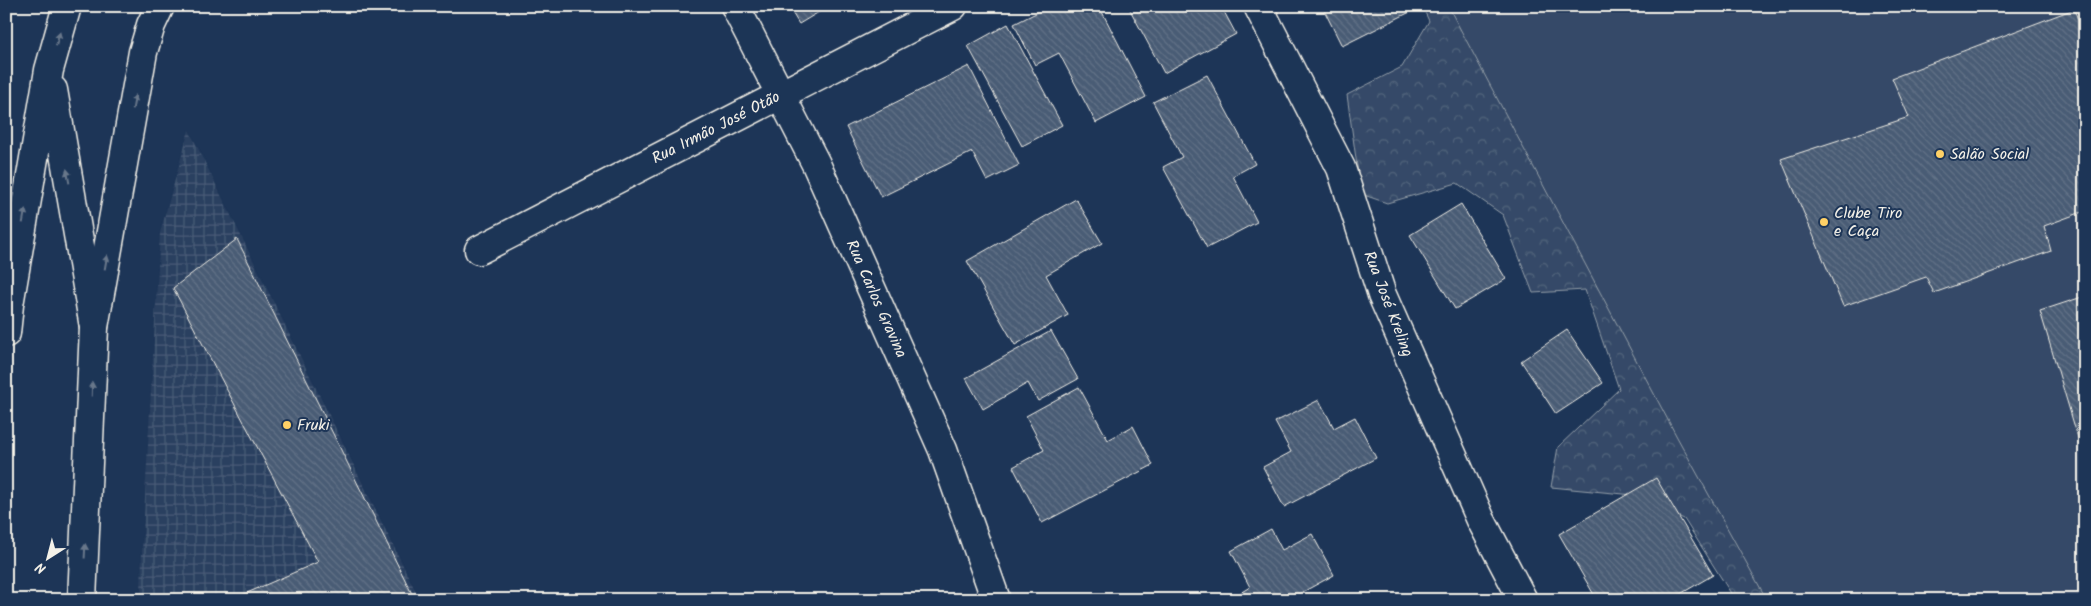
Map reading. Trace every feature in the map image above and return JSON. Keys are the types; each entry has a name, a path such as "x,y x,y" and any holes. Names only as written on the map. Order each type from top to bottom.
{"main road":[{"path":"6,333 9,305 49,70 67,6"},
{"path":"82,600 94,327 143,52 150,25 160,6"},
{"name":"Rua Carlos Gravina","path":"735,6 816,164 943,450 996,600"},
{"name":"Rua Irmão José Otão","path":"479,250 953,6"},
{"name":"Rua José Kreling","path":"1258,6 1340,168 1382,295 1481,520 1523,600"},
{"path":"49,70 94,327"}],"shaded area":[{"name":"Fruki","path":"189,130 420,600 141,600 142,551 160,233"}],"green space":[{"name":"Clube Tiro e Caça","path":"1422,6 1739,6 2085,600 1728,600 1732,595 1684,519 1634,495 1551,487 1558,447 1619,389 1585,290 1533,293 1503,215 1457,183 1387,203 1361,194 1347,95 1402,67 1429,21"},
{"name":"Clube Tiro e Caça","path":"1448,6 2085,6 2085,600 1767,600 1677,437"}],"building":[{"path":"788,6 829,6 799,24"},
{"path":"1050,6 1099,6 1146,97 1096,123 1059,53 1035,65 1014,24"},
{"path":"1128,6 1221,6 1236,34 1164,73"},
{"path":"1322,6 1410,6 1412,11 1342,46"},
{"name":"Salão Social","path":"2074,9 2085,38 2085,211 2044,226 2051,251 1934,293 1926,277 1843,306 1781,159 1909,117 1892,78"},
{"path":"1008,24 1062,125 1022,146 968,46"},
{"path":"969,66 1019,165 987,181 972,152 881,197 846,127"},
{"path":"1207,75 1255,164 1233,176 1257,222 1207,248 1163,167 1182,157 1153,102"},
{"path":"1076,199 1102,243 1046,275 1068,315 1015,345 967,261"},
{"path":"1461,204 1506,279 1455,309 1410,235"},
{"name":"Fruki","path":"237,239 415,600 231,600 318,562 173,288"},
{"path":"2085,296 2085,461 2040,311"},
{"path":"1567,330 1603,383 1556,414 1521,361"},
{"path":"1051,331 1078,379 1038,401 1028,383 983,409 966,378"},
{"path":"1079,387 1108,440 1133,426 1153,465 1042,523 1013,467 1044,450 1026,416"},
{"path":"1319,400 1334,428 1355,417 1376,458 1284,507 1263,467 1291,452 1275,422"},
{"path":"1656,478 1713,575 1670,600 1597,600 1559,534"},
{"path":"1271,529 1282,550 1312,534 1334,575 1288,600 1243,600 1240,593 1250,587 1231,551"}],"place":[{"name":"Salão Social","path":"1940,154"},
{"name":"Clube Tiro e Caça","path":"1824,222"},
{"name":"Fruki","path":"287,425"}]}
